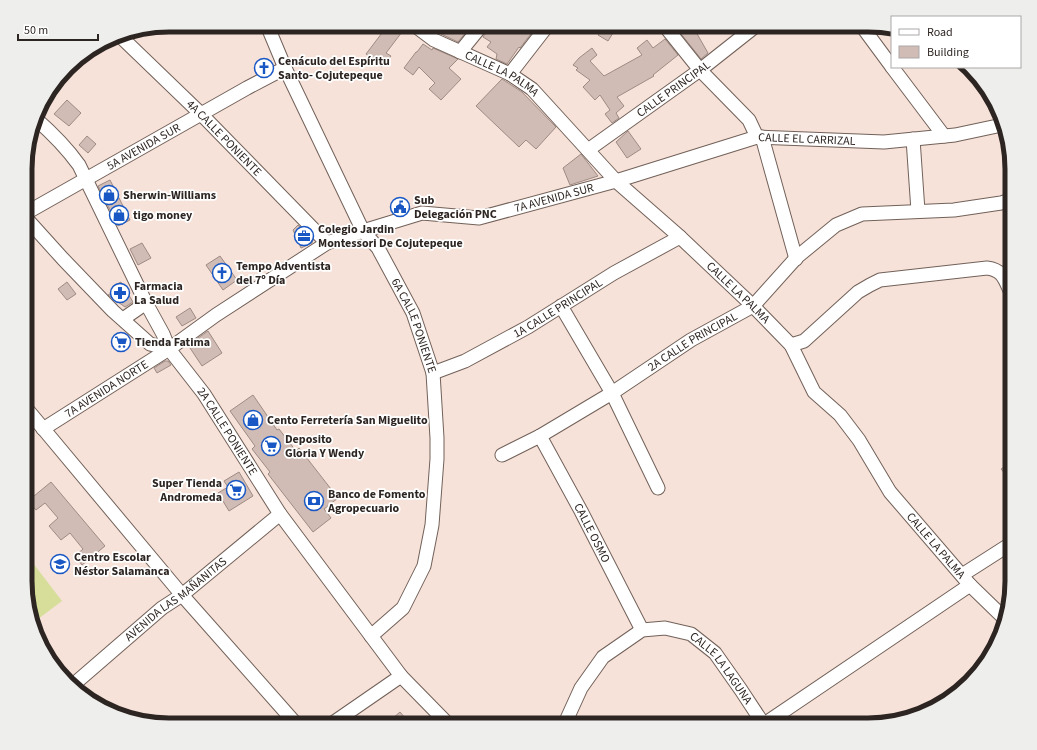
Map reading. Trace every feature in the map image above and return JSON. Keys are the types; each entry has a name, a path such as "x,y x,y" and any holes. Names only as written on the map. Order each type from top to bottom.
{"street":[{"name":"6A CALLE PONIENTE","path":"270,32 285,68 363,231 378,248 413,313 433,373 437,459 432,525 424,566 403,608 371,636"},
{"name":"CALLE LA PALMA","path":"423,32 434,40 510,74 532,89 616,181 680,237 753,306 791,346 814,392 840,415 859,440 890,492 966,580 1000,614"},
{"path":"460,52 476,32"},
{"path":"510,74 543,32"},
{"path":"670,32 700,70 749,120 760,137 796,259"},
{"name":"CALLE PRINCIPAL","path":"588,150 700,70 747,32"},
{"path":"866,32 891,66"},
{"name":"4A CALLE PONIENTE","path":"124,40 201,114 327,243"},
{"name":"5A AVENIDA SUR","path":"32,210 285,68"},
{"path":"893,68 944,136"},
{"name":"2A CALLE PONIENTE","path":"40,123 52,133 70,152 79,165 146,303 163,334 169,349 204,394 280,514 401,676 442,718"},
{"name":"CALLE EL CARRIZAL","path":"616,181 760,137 884,142 944,136 998,126"},
{"path":"913,139 918,211"},
{"name":"7A AVENIDA SUR","path":"169,349 216,315 327,243 422,213 479,218 616,181"},
{"name":"2A CALLE PRINCIPAL","path":"502,455 540,436 612,393 691,340 753,306 796,259 836,225 862,214 954,210 1005,202"},
{"path":"32,225 63,259 150,344 169,349"},
{"name":"1A CALLE PRINCIPAL","path":"433,373 465,361 528,327 614,273 680,237"},
{"path":"791,346 804,341 858,292 880,280 994,268 1000,272 1005,280"},
{"path":"123,319 146,303"},
{"path":"561,306 612,393 658,488"},
{"name":"7A AVENIDA NORTE","path":"43,429 169,349"},
{"path":"32,415 182,595 291,718"},
{"name":"CALLE OSMO","path":"540,436 581,511 642,630"},
{"name":"AVENIDA LAS MAÑANITAS","path":"77,682 162,608 182,595 280,514"},
{"path":"774,718 966,580 1005,548"},
{"name":"CALLE LA LAGUNA","path":"642,630 664,628 690,634 715,653 759,718"},
{"path":"567,718 581,688 603,657 642,630"},
{"path":"340,718 401,676"}],"green space":[{"path":"32,562 62,601 38,619 32,590"}],"building":[{"path":"383,32 402,32 386,53 391,56 382,67 366,54"},
{"path":"442,32 466,32 458,42 441,34"},
{"path":"487,32 533,32 520,48 519,47 507,64 496,59 497,54 487,47 491,42 483,37"},
{"path":"600,32 613,33 608,41 598,35"},
{"path":"680,32 696,32 708,53 701,59"},
{"path":"665,39 678,55 653,75 654,76 617,97 624,106 616,113 619,118 612,123 605,114 610,110 600,95 595,100 583,87 590,80 576,70 578,68 573,65 579,58 592,48 597,55 590,61 604,76 642,55 637,48 647,40 653,48"},
{"path":"423,44 432,50 433,48 458,59 449,68 461,79 441,100 429,89 435,83 419,67 413,75 404,68"},
{"path":"502,79 522,92 556,127 536,149 526,140 519,147 476,106"},
{"path":"67,100 81,113 69,126 54,114"},
{"path":"628,131 641,149 627,158 616,142"},
{"path":"87,136 96,144 88,153 79,145"},
{"path":"581,154 598,176 570,185 563,168"},
{"path":"110,180 130,220 118,226 98,186"},
{"name":"Colegio Jardin Montessori De Cojutepeque","path":"298,225 313,240 312,243 301,248 293,230"},
{"path":"142,243 151,258 138,265 130,249"},
{"name":"Tempo Adventista del 7º Día","path":"220,256 237,280 223,290 206,265"},
{"path":"67,282 76,294 67,300 58,289"},
{"name":"Farmacia La Salud","path":"121,282 133,302 125,307 108,295 115,291 113,286"},
{"path":"190,308 196,318 182,326 176,317"},
{"path":"208,331 222,353 202,366 188,345"},
{"name":"Tienda Fatima","path":"122,334 128,343 127,346 121,351 113,341"},
{"path":"165,361 168,361 171,365 157,373 154,368"},
{"path":"253,395 277,430 279,429 296,451 299,448 338,498 324,509 331,518 313,532 268,474 270,472 252,449 255,446 230,411"},
{"path":"1005,466 1005,474 1001,469"},
{"name":"Super Tienda Andromeda","path":"239,472 253,496 229,511 218,493 228,487 224,481"},
{"path":"51,482 105,546 82,565 75,556 83,549 70,533 61,540 49,526 58,518 45,503 36,510 32,506 32,498"},
{"path":"400,712 405,718 393,718"}],"place":[{"name":"Cenáculo del Espíritu Santo- Cojutepeque","path":"264,68"},
{"name":"Sherwin-Williams","path":"109,195"},
{"name":"Sub Delegación PNC","path":"400,207"},
{"name":"tigo money","path":"119,215"},
{"name":"Colegio Jardin Montessori De Cojutepeque","path":"304,236"},
{"name":"Tempo Adventista del 7º Día","path":"222,273"},
{"name":"Farmacia La Salud","path":"120,293"},
{"name":"Tienda Fatima","path":"121,342"},
{"name":"Cento Ferretería San Miguelito","path":"253,420"},
{"name":"Deposito Gloria Y Wendy","path":"271,446"},
{"name":"Super Tienda Andromeda","path":"236,490"},
{"name":"Banco de Fomento Agropecuario","path":"314,501"},
{"name":"Centro Escolar Néstor Salamanca","path":"60,564"}]}
